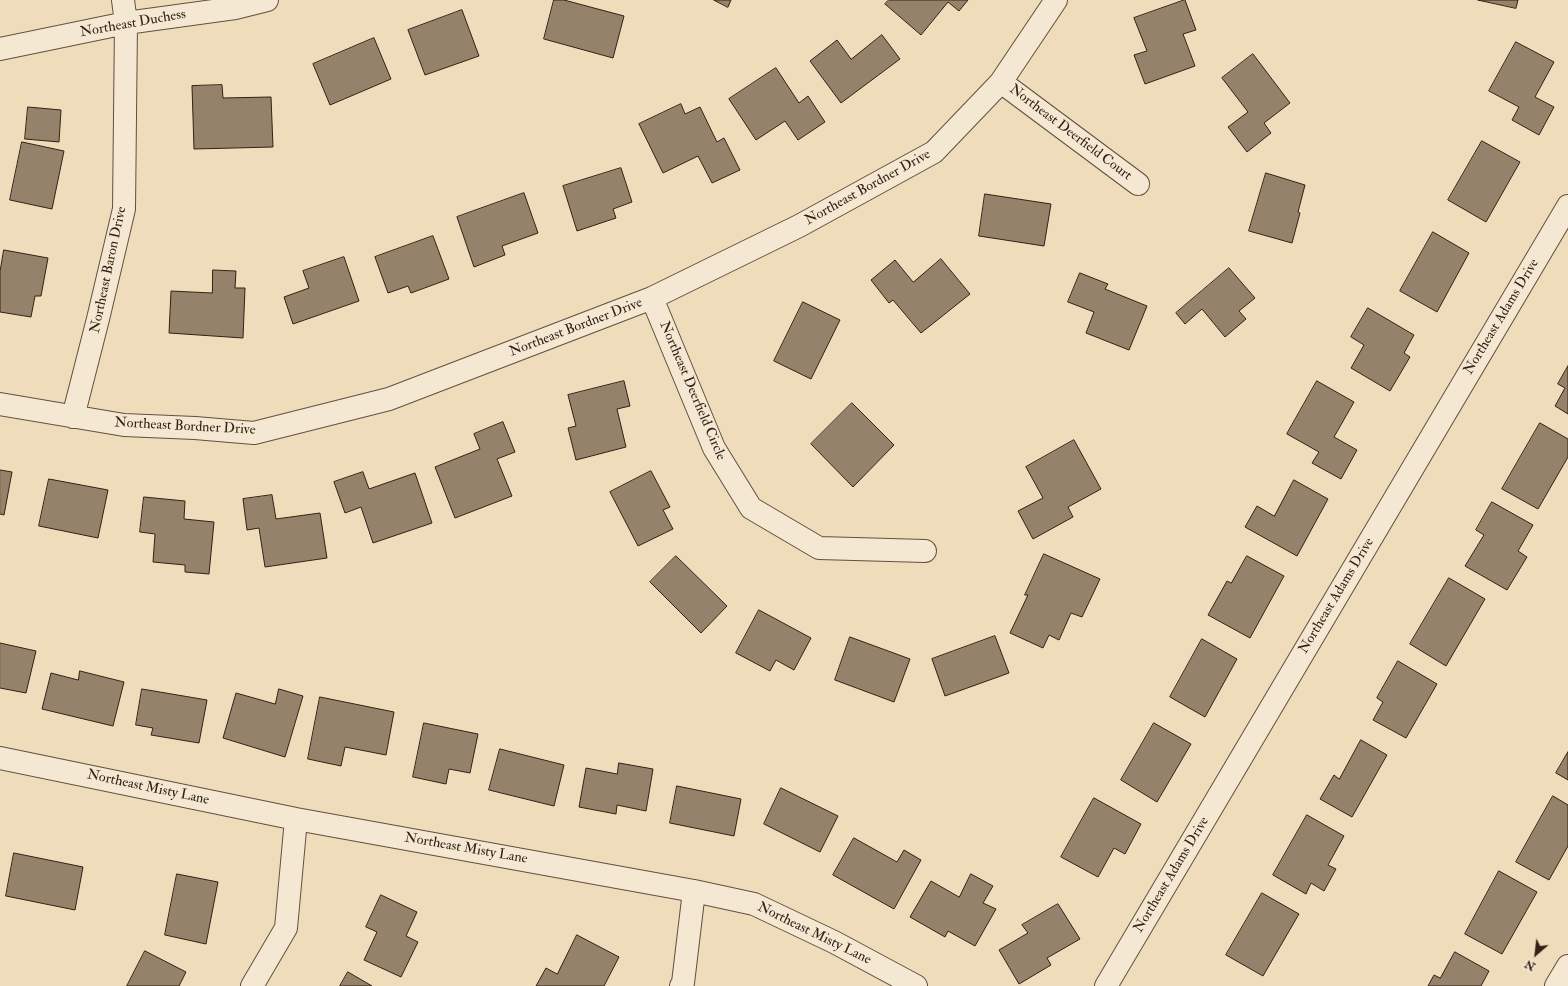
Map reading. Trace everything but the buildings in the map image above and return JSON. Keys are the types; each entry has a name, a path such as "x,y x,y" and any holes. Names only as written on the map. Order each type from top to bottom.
{"street":[{"name":"Northeast Baron Drive","path":"73,417 124,209 126,23 123,0"},
{"name":"Northeast Duchess","path":"0,49 126,23 235,8 267,0"},
{"name":"Northeast Bordner Drive","path":"0,404 124,425 195,428 254,433 389,399 652,298 799,226 934,152 1001,82 1056,0"},
{"name":"Northeast Deerfield Court","path":"1001,82 1138,184"},
{"name":"Northeast Adams Drive","path":"1106,986 1568,206"},
{"name":"Northeast Deerfield Circle","path":"652,298 714,448 751,508 819,548 925,551"},
{"name":"Northeast Misty Lane","path":"0,758 296,819 694,891 754,904 834,942 916,986"},
{"path":"252,986 286,928 296,819"},
{"path":"681,986 683,983 694,891"},
{"path":"1556,986 1568,966"}]}
